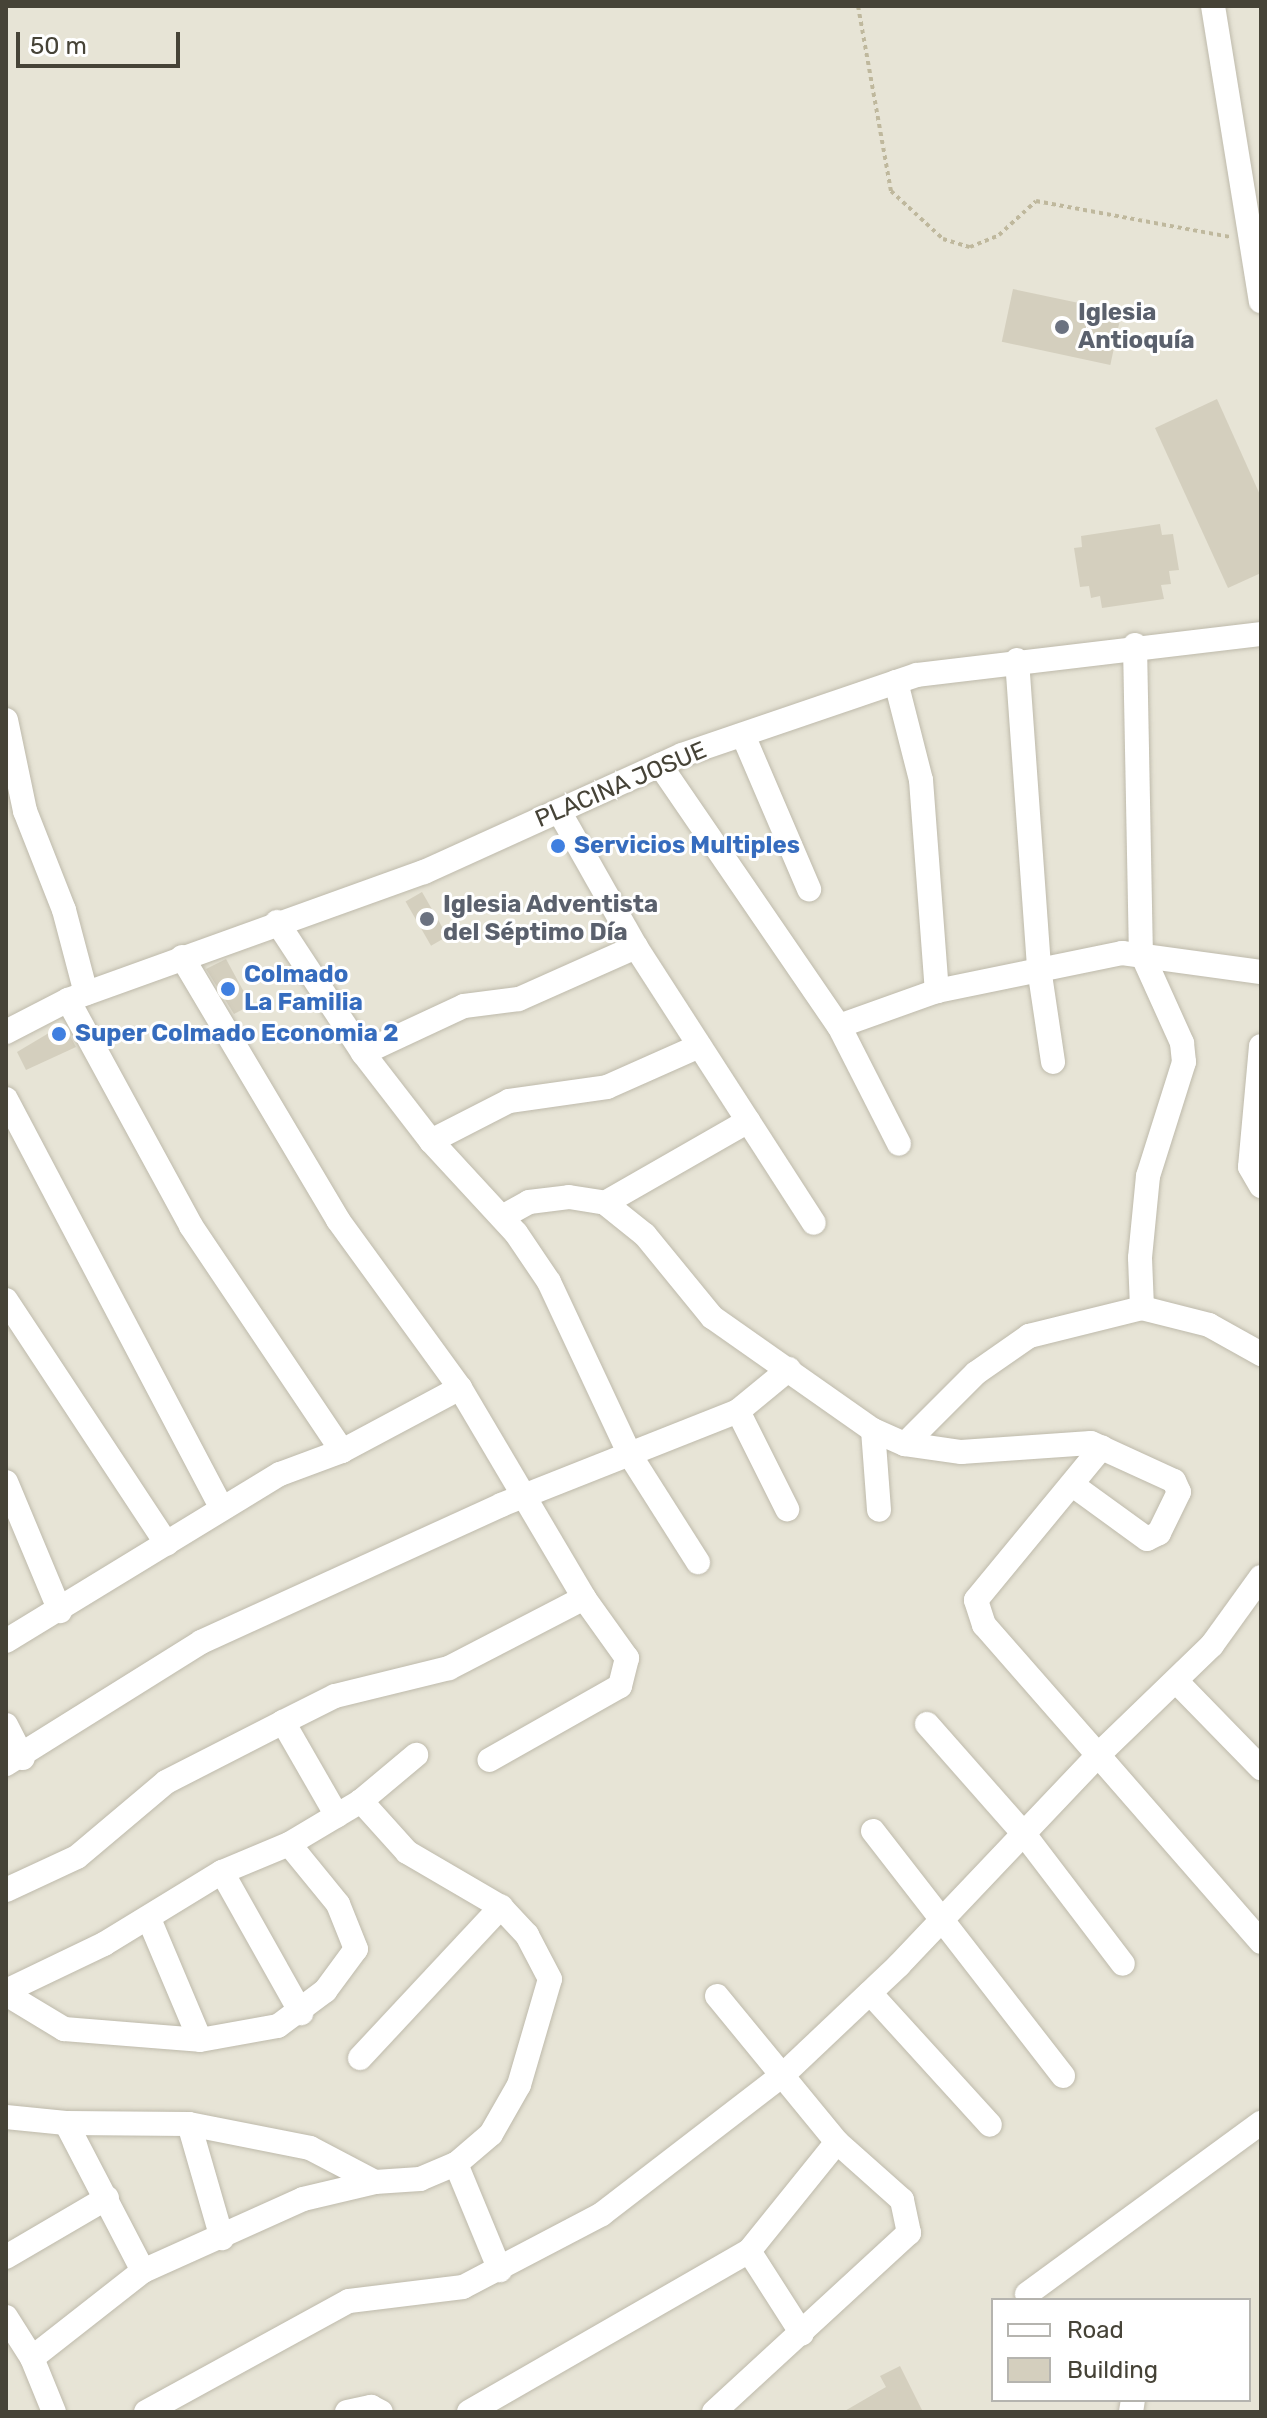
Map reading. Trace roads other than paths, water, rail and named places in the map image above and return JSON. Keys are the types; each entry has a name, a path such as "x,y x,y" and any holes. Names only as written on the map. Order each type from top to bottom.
{"street":[{"path":"1213,6 1261,301"},
{"name":"PLACINA JOSUE","path":"12,1021 277,922 424,872 660,765 896,682 1017,660 1135,645 1261,634"},
{"path":"1135,645 1141,952 1182,1043 1184,1062 1148,1176 1140,1258 1142,1308"},
{"path":"1017,660 1039,968 1053,1062"},
{"path":"896,682 921,780 937,991"},
{"path":"6,720 25,811 64,910 77,996 191,1226 342,1451"},
{"path":"743,735 809,889"},
{"path":"660,765 839,1026 899,1144"},
{"path":"559,811 636,947 814,1223"},
{"path":"277,922 363,1053 431,1141 502,1217 549,1282 630,1455 698,1562"},
{"path":"363,1053 464,1006 519,999 636,947"},
{"path":"839,1026 937,991 1039,968 1141,952 1261,972 1261,982"},
{"path":"182,957 338,1220 460,1388 584,1598 627,1658 624,1679 489,1760"},
{"path":"431,1141 509,1101 607,1087 699,1046"},
{"path":"1261,1046 1250,1167 1261,1186"},
{"path":"6,1099 222,1509"},
{"path":"605,1203 748,1121"},
{"path":"502,1217 529,1202 569,1197 605,1203 645,1235 712,1317 873,1430 905,1444 961,1452 1042,1442 1102,1447 1178,1487 1159,1533 1147,1539 1074,1486"},
{"path":"6,1300 167,1544"},
{"path":"905,1444 976,1373 1029,1336 1142,1308 1209,1325 1261,1354"},
{"path":"6,1725 14,1761 201,1642 525,1497 738,1411 789,1369"},
{"path":"6,1641 60,1611 280,1474 342,1451 460,1388"},
{"path":"738,1411 787,1509"},
{"path":"873,1430 879,1510"},
{"path":"1102,1447 1074,1486 976,1600 984,1625 1261,1942"},
{"path":"6,1482 60,1611"},
{"path":"146,2412 349,2301 463,2287 602,2214 785,2073 870,1993 1098,1755 1176,1681 1261,1577"},
{"path":"6,1890 77,1857 166,1782 283,1722 335,1696 449,1668 584,1598"},
{"path":"1176,1681 1261,1768"},
{"path":"283,1722 337,1816"},
{"path":"927,1724 1024,1834 1123,1964"},
{"path":"6,1992 149,1919 222,1872 289,1844 361,1801 416,1755"},
{"path":"32,2358 143,2271 303,2199 375,2182 420,2179 456,2164 491,2134 519,2085 544,2012 550,1979 527,1935 501,1907 407,1852 361,1801"},
{"path":"873,1831 940,1923 1063,2076"},
{"path":"6,1992 64,2029 200,2040 252,2035 301,2013 356,1949 338,1904 289,1844"},
{"path":"222,1872 301,2013"},
{"path":"360,2058 501,1907"},
{"path":"149,1919 200,2040"},
{"path":"870,1993 990,2125"},
{"path":"714,2412 880,2266 911,2225 902,2200 837,2142 785,2073 717,1996"},
{"path":"6,2117 66,2123 189,2124 310,2148 375,2182"},
{"path":"66,2123 143,2271"},
{"path":"1027,2294 1261,2123"},
{"path":"189,2124 222,2238"},
{"path":"469,2412 749,2251 837,2142"},
{"path":"456,2164 500,2270"},
{"path":"6,2257 107,2198"},
{"path":"749,2251 802,2334"},
{"path":"6,2317 32,2358 54,2412"},
{"path":"347,2412 371,2407 381,2412"}],"place":[{"name":"Iglesia Antioquía","path":"1062,327"},
{"name":"Servicios Multiples","path":"558,846"},
{"name":"Iglesia Adventista del Séptimo Día","path":"427,919"},
{"name":"Colmado La Familia","path":"228,989"},
{"name":"Super Colmado Economia 2","path":"59,1034"}]}
